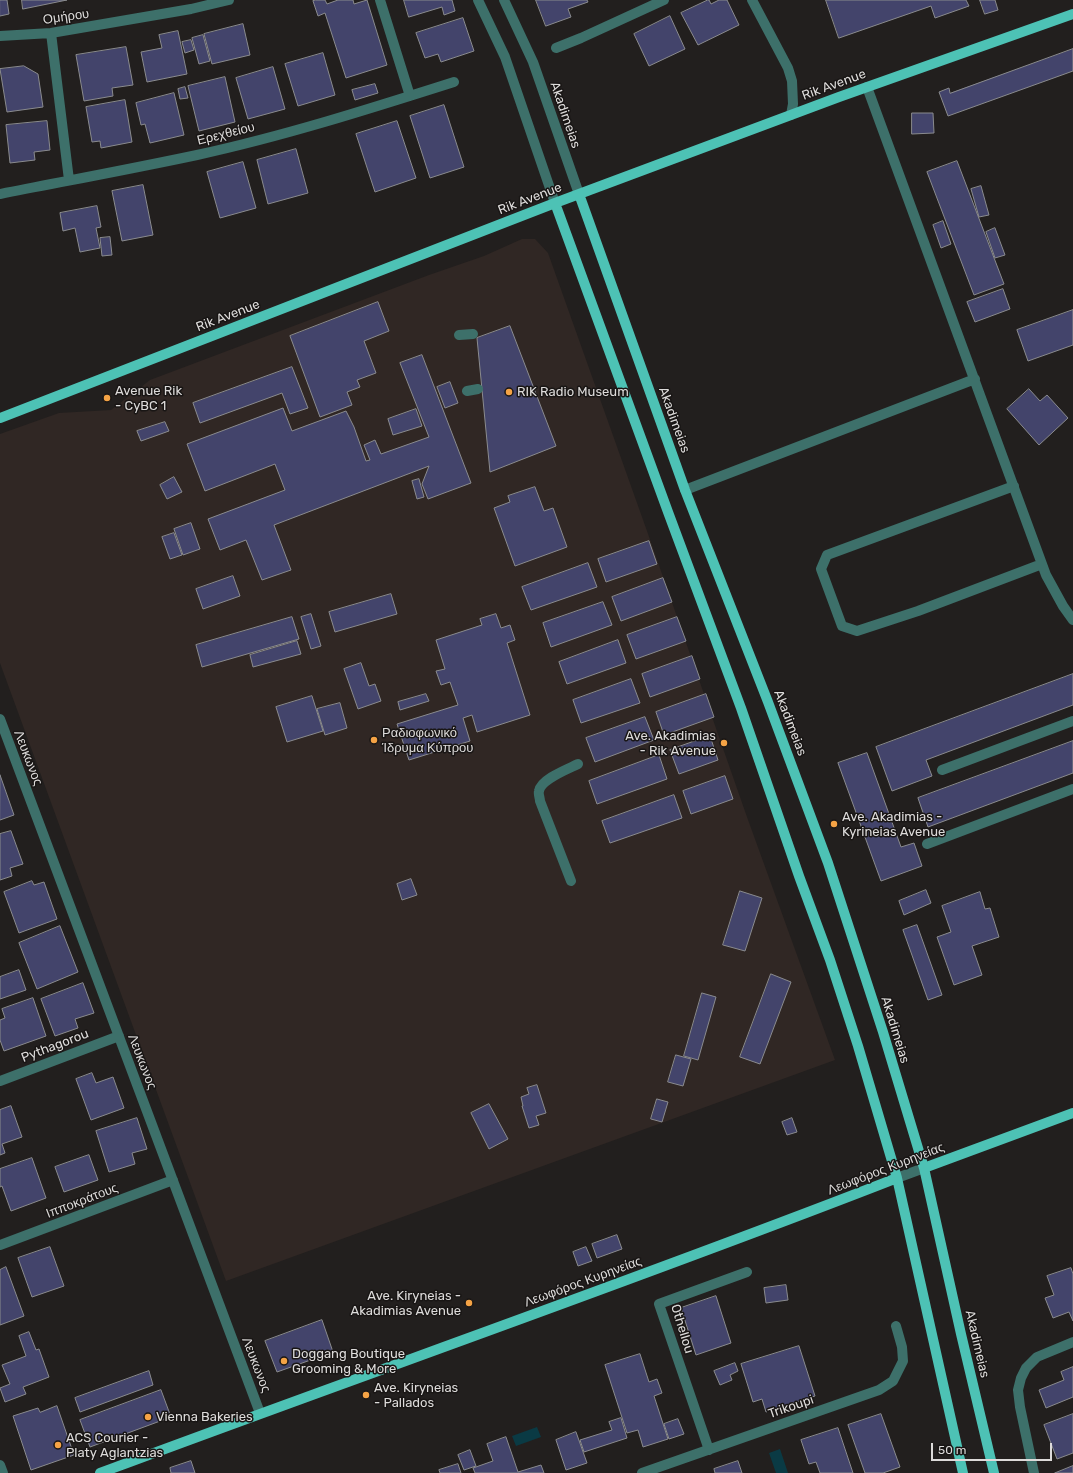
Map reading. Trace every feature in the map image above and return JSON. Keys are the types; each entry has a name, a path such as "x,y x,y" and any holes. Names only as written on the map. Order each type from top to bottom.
{"main road":[{"name":"Rik Avenue","path":"0,418 555,203 867,87 1073,14"},
{"name":"Akadimeias","path":"579,194 685,490 828,862 924,1168 994,1473"},
{"path":"555,203 741,708 830,960 858,1046 897,1178 963,1473"},
{"name":"Λεωφόρος Κυρηνείας","path":"924,1168 1073,1113"},
{"name":"Λεωφόρος Κυρηνείας","path":"100,1473 260,1413 668,1266 897,1178"}],"street":[{"name":"Ομήρου","path":"0,36 51,33 190,4 229,0"},
{"path":"380,0 410,96"},
{"path":"478,0 505,57 555,203"},
{"name":"Akadimeias","path":"504,0 533,62 579,194"},
{"path":"556,48 588,36 664,0"},
{"path":"752,0 790,75 792,81 793,99 791,115"},
{"path":"51,33 68,180"},
{"name":"Ερεχθείου","path":"0,194 205,153 309,126 454,82"},
{"path":"867,87 1046,575 1063,606 1073,620"},
{"path":"459,334 473,334"},
{"path":"685,490 975,379"},
{"path":"467,391 478,388"},
{"path":"1014,486 827,555 821,569 842,626 857,631 918,611 1042,564"},
{"name":"Λευκωνος","path":"0,719 260,1413"},
{"path":"942,770 1073,721"},
{"path":"571,881 540,801 539,791 544,783 554,776 578,764"},
{"path":"927,844 1073,789"},
{"name":"Pythagorou","path":"0,1081 119,1036"},
{"name":"Λεωφόρος Κυρηνείας","path":"897,1178 924,1168"},
{"name":"Ιπποκράτους","path":"0,1246 173,1180"},
{"name":"Othellou","path":"709,1450 659,1304 747,1272"},
{"name":"Trikoupi","path":"642,1473 879,1390 893,1381 903,1361 902,1347 896,1326"},
{"path":"1034,1473 1018,1390 1021,1378 1026,1368 1037,1358 1073,1342"},
{"path":"0,1465 3,1473"}],"shaded area":[{"name":"Ραδιοφωνικό Ίδρυμα Κύπρου","path":"522,239 535,239 548,253 747,817 835,1060 226,1281 0,663 0,434 59,413 111,410 150,380 429,275 484,256"}],"water":[{"path":"537,1427 541,1437 516,1446 512,1436"},
{"path":"780,1449 788,1473 776,1473 769,1453"}],"building":[{"path":"0,0 7,0 9,14 0,16"},
{"path":"22,0 67,0 23,9"},
{"path":"325,0 327,4 338,0 353,0 354,4 367,0 387,65 346,78 325,13 318,16 313,1"},
{"path":"404,0 452,0 455,11 444,15 442,7 409,17"},
{"path":"536,0 587,0 588,2 568,9 571,17 546,26"},
{"path":"708,0 711,4 719,0 727,0 739,25 698,45 681,13"},
{"path":"826,0 966,0 969,6 935,18 931,6 839,38"},
{"path":"980,0 995,0 998,10 985,14"},
{"path":"670,16 685,49 649,66 634,34"},
{"path":"463,18 474,51 441,62 438,54 425,58 416,33"},
{"path":"243,24 250,55 212,64 204,34"},
{"path":"178,31 187,74 147,82 141,52 162,48 159,35"},
{"path":"203,35 210,61 199,64 192,38"},
{"path":"191,40 194,50 185,53 182,42"},
{"path":"126,47 133,85 112,88 113,96 84,101 76,55"},
{"path":"1073,49 1073,71 948,116 939,92 949,88 950,93"},
{"path":"323,53 335,95 298,106 285,64"},
{"path":"24,66 38,74 43,107 7,112 0,69"},
{"path":"273,67 285,109 248,119 236,78"},
{"path":"225,77 235,122 199,131 188,86"},
{"path":"375,84 378,93 355,100 352,90"},
{"path":"185,87 188,98 180,99 178,89"},
{"path":"174,93 184,135 150,143 145,124 141,125 136,103"},
{"path":"125,100 132,142 101,148 100,141 92,142 86,107"},
{"path":"444,105 464,167 430,178 410,116"},
{"path":"912,113 933,113 934,133 912,134"},
{"path":"47,121 50,150 34,152 35,160 10,163 6,125"},
{"path":"397,121 416,178 375,192 356,134"},
{"path":"296,149 308,193 268,204 257,160"},
{"path":"957,161 1004,284 974,295 927,172"},
{"path":"243,162 256,208 220,218 207,172"},
{"path":"143,185 153,235 122,241 112,191"},
{"path":"981,186 989,215 979,217 971,189"},
{"path":"97,206 101,227 96,228 100,248 80,252 75,228 63,231 60,213"},
{"path":"943,221 951,244 941,248 933,225"},
{"path":"995,228 1005,255 995,258 986,232"},
{"path":"110,237 112,255 102,256 100,238"},
{"path":"1003,289 1010,309 975,322 967,302"},
{"path":"378,302 389,331 364,341 376,373 357,380 360,387 347,392 352,405 320,417 290,336"},
{"path":"1073,310 1073,345 1028,361 1017,330"},
{"name":"RIK Radio Museum","path":"510,326 556,446 490,472 477,338"},
{"path":"422,355 471,483 428,499 422,484 429,466 274,525 291,570 262,580 246,540 220,550 208,519 285,490 275,464 205,491 187,444 283,408 292,431 346,411 354,427 366,461 370,460 364,445 375,440 381,454 429,437 400,363"},
{"path":"292,367 308,408 290,414 282,393 200,423 193,403"},
{"path":"450,382 458,403 445,408 437,387"},
{"path":"1029,389 1040,401 1047,395 1068,418 1039,445 1007,409"},
{"path":"416,409 422,426 393,435 388,419"},
{"path":"165,422 169,431 141,441 137,431"},
{"path":"174,477 182,492 167,499 160,485"},
{"path":"419,479 424,497 417,499 412,481"},
{"path":"535,487 544,511 553,508 567,547 515,566 494,508 510,502 508,496"},
{"path":"191,523 200,549 183,555 174,529"},
{"path":"174,533 182,555 170,559 162,537"},
{"path":"649,541 657,564 606,582 598,559"},
{"path":"588,563 597,587 531,610 522,587"},
{"path":"233,576 240,596 203,609 196,589"},
{"path":"663,578 672,602 621,621 612,597"},
{"path":"391,594 397,614 335,632 329,612"},
{"path":"603,602 612,625 551,647 543,623"},
{"path":"311,614 321,646 311,649 301,617"},
{"path":"496,614 501,628 510,625 515,640 507,643 530,715 477,732 472,715 463,718 470,741 409,760 397,724 458,705 450,682 441,685 436,671 445,669 436,640 482,625 480,619"},
{"path":"292,617 299,639 202,667 196,645"},
{"path":"677,617 686,641 636,659 627,635"},
{"path":"618,640 626,663 567,684 559,662"},
{"path":"297,641 301,654 253,667 250,655"},
{"path":"692,656 700,679 650,697 642,674"},
{"path":"361,663 369,686 375,684 381,701 358,709 344,669"},
{"path":"1073,674 1073,705 926,760 932,776 892,791 876,747"},
{"path":"631,679 640,703 581,723 573,700"},
{"path":"426,694 429,701 400,710 398,702"},
{"path":"706,694 714,717 664,735 656,712"},
{"path":"312,696 323,731 287,742 276,707"},
{"path":"340,703 347,728 325,735 317,709"},
{"path":"645,717 654,740 595,762 586,738"},
{"path":"710,736 718,760 679,774 670,750"},
{"path":"1073,741 1073,773 928,827 918,798"},
{"path":"867,753 901,847 914,843 922,866 881,881 838,763"},
{"path":"659,755 667,779 597,804 589,781"},
{"path":"0,775 14,815 0,820"},
{"path":"725,776 733,799 691,814 683,791"},
{"path":"674,795 682,818 610,843 602,821"},
{"path":"11,831 23,864 10,868 12,876 0,880 0,834"},
{"path":"411,879 417,895 402,900 397,884"},
{"path":"32,881 34,885 44,882 57,919 19,933 4,892"},
{"path":"926,890 931,903 904,915 899,901"},
{"path":"740,891 762,898 745,951 723,945"},
{"path":"980,892 985,909 990,908 999,937 972,946 982,975 954,985 937,937 951,932 942,906"},
{"path":"917,925 942,995 928,1000 903,930"},
{"path":"60,926 78,972 37,989 19,943"},
{"path":"19,970 26,990 0,999 0,977"},
{"path":"771,974 791,982 760,1064 740,1057"},
{"path":"83,983 94,1013 75,1019 78,1028 55,1036 41,999"},
{"path":"702,993 716,997 698,1060 684,1056"},
{"path":"33,998 46,1036 4,1051 0,1040 0,1020 5,1018 2,1009"},
{"path":"676,1055 691,1059 683,1086 668,1082"},
{"path":"92,1073 96,1083 113,1077 124,1108 91,1120 76,1079"},
{"path":"537,1085 546,1113 536,1116 539,1125 529,1128 522,1106 521,1097 529,1094 527,1088"},
{"path":"657,1099 668,1102 662,1122 651,1119"},
{"path":"489,1104 508,1139 489,1149 471,1113"},
{"path":"11,1106 22,1137 2,1144 5,1153 0,1155 0,1110"},
{"path":"137,1118 147,1149 132,1153 135,1164 109,1172 96,1131"},
{"path":"792,1118 797,1132 787,1135 782,1122"},
{"path":"89,1155 98,1180 64,1192 55,1167"},
{"path":"32,1158 46,1198 11,1211 2,1186 0,1187 0,1169"},
{"path":"617,1235 622,1249 597,1258 592,1244"},
{"path":"50,1247 64,1286 32,1297 18,1258"},
{"path":"586,1247 592,1261 578,1266 573,1252"},
{"path":"6,1267 24,1316 0,1325 0,1270"},
{"path":"1071,1268 1073,1274 1073,1321 1069,1312 1053,1318 1045,1298 1054,1295 1047,1276"},
{"path":"786,1285 788,1300 766,1303 764,1288"},
{"path":"716,1296 731,1343 696,1355 681,1308"},
{"path":"322,1320 333,1352 277,1372 265,1341"},
{"path":"29,1332 36,1350 39,1349 49,1377 23,1387 26,1394 5,1402 0,1388 10,1384 2,1365 26,1356 19,1336"},
{"path":"799,1346 815,1396 766,1412 762,1399 753,1402 741,1364"},
{"path":"640,1354 649,1382 657,1379 662,1393 654,1396 668,1439 643,1447 638,1430 627,1433 605,1365"},
{"path":"735,1363 738,1371 730,1375 732,1380 720,1385 714,1371"},
{"path":"1073,1367 1073,1397 1046,1408 1039,1390 1064,1380 1061,1372"},
{"path":"149,1371 153,1385 80,1412 75,1398"},
{"path":"161,1390 171,1417 90,1447 80,1420"},
{"path":"57,1406 74,1455 31,1470 13,1416 38,1408 40,1412"},
{"path":"881,1414 900,1467 883,1473 865,1473 848,1425"},
{"path":"1073,1414 1073,1453 1057,1459 1044,1425"},
{"path":"621,1418 627,1438 584,1452 580,1440 612,1430 609,1422"},
{"path":"678,1419 684,1434 669,1439 664,1424"},
{"path":"838,1428 853,1473 820,1473 816,1462 809,1464 801,1440"},
{"path":"576,1432 587,1463 566,1470 556,1440"},
{"path":"506,1437 518,1472 541,1465 544,1473 475,1473 473,1468 493,1461 487,1444"},
{"path":"470,1450 476,1466 464,1470 458,1455"},
{"path":"191,1461 195,1473 171,1473 170,1468"},
{"path":"738,1461 742,1473 715,1473 714,1469"},
{"path":"458,1464 461,1473 440,1473 439,1470"},
{"path":"1073,1466 1073,1473 1055,1473"}],"place":[{"name":"RIK Radio Museum","path":"509,392"},
{"name":"Avenue Rik - CyBC 1","path":"107,398"},
{"name":"Ραδιοφωνικό Ίδρυμα Κύπρου","path":"374,740"},
{"name":"Ave. Akadimias - Rik Avenue","path":"724,743"},
{"name":"Ave. Akadimias - Kyrineias Avenue","path":"834,824"},
{"name":"Ave. Kiryneias - Akadimias Avenue","path":"469,1303"},
{"name":"Doggang Boutique Grooming & More","path":"284,1361"},
{"name":"Ave. Kiryneias - Pallados","path":"366,1395"},
{"name":"Vienna Bakeries","path":"148,1417"},
{"name":"ACS Courier - Platy Aglantzias","path":"58,1445"}]}
